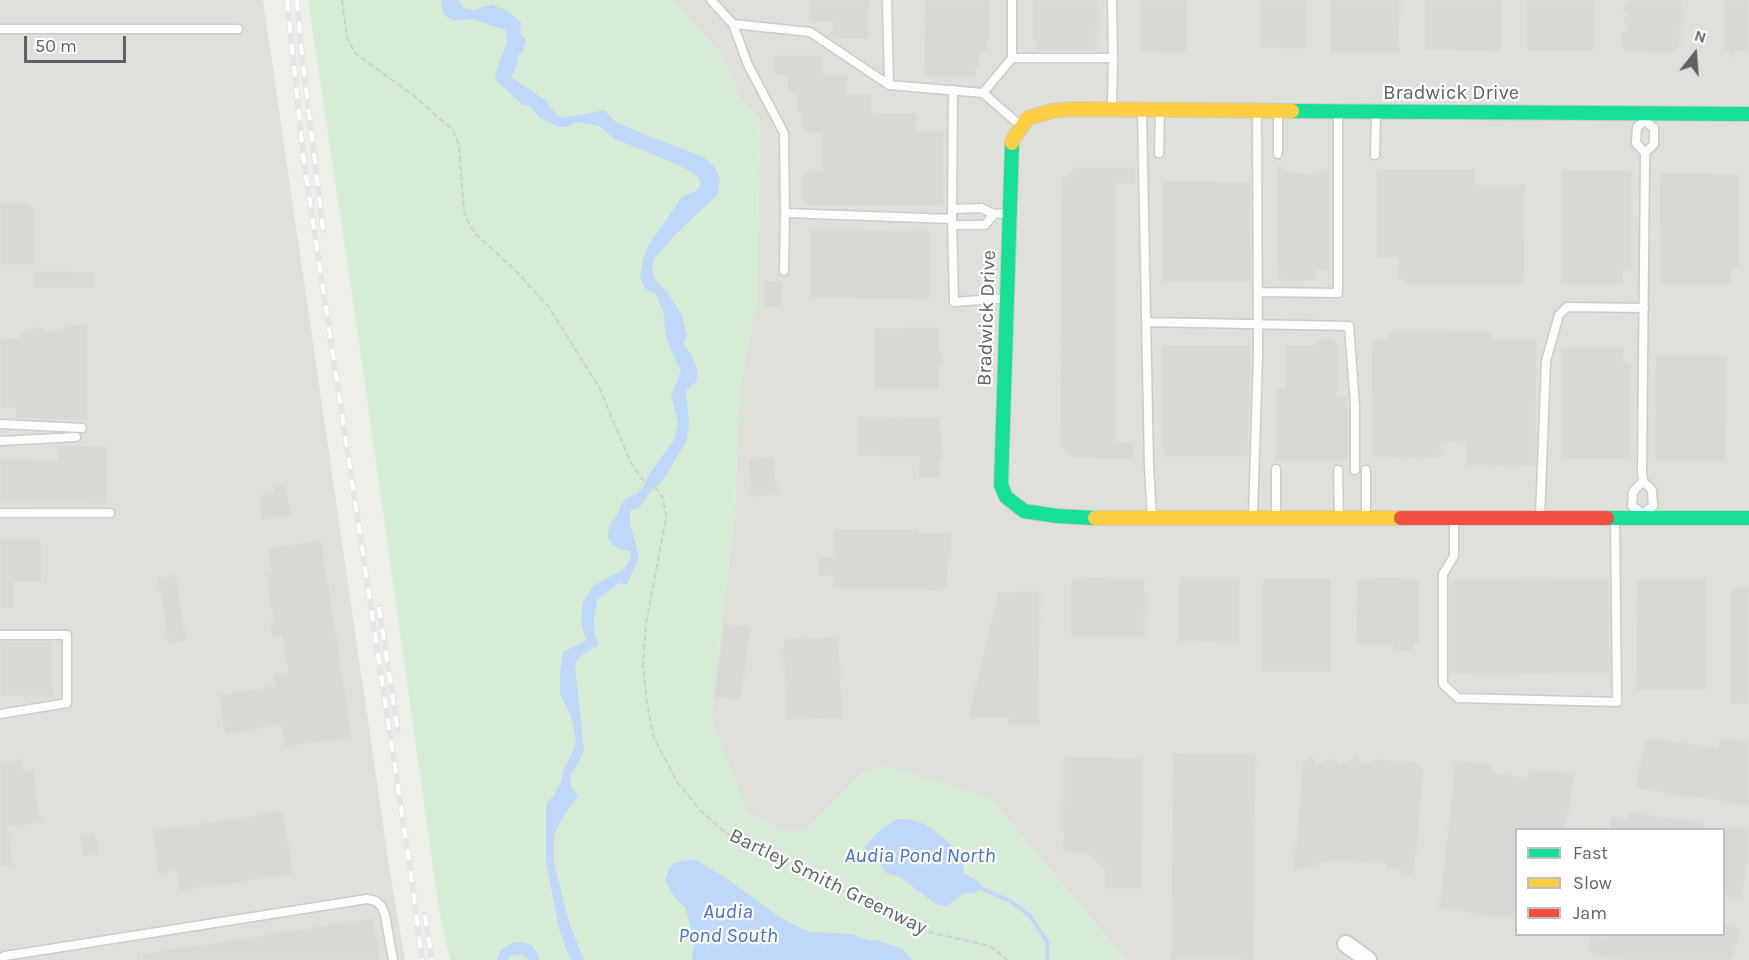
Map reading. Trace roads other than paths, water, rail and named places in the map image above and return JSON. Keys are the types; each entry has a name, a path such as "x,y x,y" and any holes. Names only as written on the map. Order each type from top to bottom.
{"street":[{"name":"Bradwick Drive","path":"1749,114 1645,117 1072,109 1052,111 1028,118 1013,139 1001,479 1006,497 1024,511 1097,518 1615,519 1641,516 1749,518"},
{"path":"1346,944 1368,960"}],"lane":[{"path":"711,0 733,24 748,65 784,133 784,271"},
{"path":"887,0 889,85"},
{"path":"983,93 1012,58 1012,0"},
{"path":"1112,0 1112,109"},
{"path":"733,24 810,32 889,85 983,93 1021,127"},
{"path":"0,29 237,29"},
{"path":"1012,58 1113,58"},
{"path":"953,90 954,302 1007,298"},
{"path":"1142,110 1152,518"},
{"path":"1159,153 1160,110"},
{"path":"1252,519 1258,325 1257,111"},
{"path":"1278,111 1278,154"},
{"path":"1258,292 1338,293 1338,111"},
{"path":"1375,155 1376,112"},
{"path":"1643,481 1652,490 1653,506 1641,516 1632,506 1634,492 1643,481 1645,153 1636,143 1637,127 1645,117 1654,128 1654,144 1645,153"},
{"path":"952,209 981,208 994,214 1010,213"},
{"path":"785,213 985,225 994,214"},
{"path":"1540,519 1546,361 1559,315 1567,307 1644,308"},
{"path":"1146,322 1349,326 1355,405 1355,470"},
{"path":"0,424 82,428"},
{"path":"0,441 76,437"},
{"path":"1276,469 1276,519"},
{"path":"1338,470 1339,519"},
{"path":"1366,470 1366,519"},
{"path":"0,513 111,513"},
{"path":"1454,519 1454,556 1443,574 1443,684 1458,698 1617,702 1615,519"},
{"path":"0,635 67,635 67,704 0,714"},
{"path":"0,958 368,899 376,901 382,907 393,960"}],"water":[{"path":"442,0 458,0 464,8 474,10 492,5 504,9 521,22 520,32 526,40 511,77 545,100 557,115 564,118 604,110 616,122 704,157 715,167 720,179 718,194 655,257 652,267 655,280 666,291 681,313 687,335 683,344 697,368 697,381 686,391 689,423 687,440 663,480 639,508 630,511 630,524 639,556 627,585 619,583 597,600 594,618 595,635 599,645 579,657 575,665 584,751 570,775 571,787 578,795 554,835 554,863 569,923 584,960 571,960 567,951 559,929 546,862 546,803 553,797 561,782 576,740 571,716 560,694 563,652 587,640 581,621 583,602 593,586 624,569 631,558 630,551 621,550 607,537 610,524 627,498 637,494 644,486 648,476 674,440 678,422 671,396 681,370 666,337 663,310 655,293 646,290 640,278 648,246 682,197 696,191 701,185 698,177 677,164 615,139 599,126 577,122 567,127 559,127 540,118 529,105 523,105 496,80 495,74 507,43 506,30 471,19 455,21 445,16"},
{"name":"Audia Pond North","path":"897,819 908,819 924,824 942,836 963,861 964,873 981,885 978,892 963,894 947,906 936,904 898,876 886,873 880,864 867,856 864,848 878,832"},
{"name":"Audia Pond South","path":"694,859 726,878 778,916 802,929 812,932 852,934 870,941 876,940 902,949 912,960 692,960 694,939 685,907 675,898 665,881 674,863"},
{"path":"521,942 531,945 537,952 539,960 529,960 521,954 511,956 508,960 497,960 500,951 512,943"}],"waterway":[{"path":"981,888 1012,902 1030,916 1047,941 1047,960"}],"railway":[{"path":"287,0 304,162 422,960"},
{"path":"297,0 323,230"},
{"path":"379,607 398,732"},
{"path":"425,915 432,960"}]}
